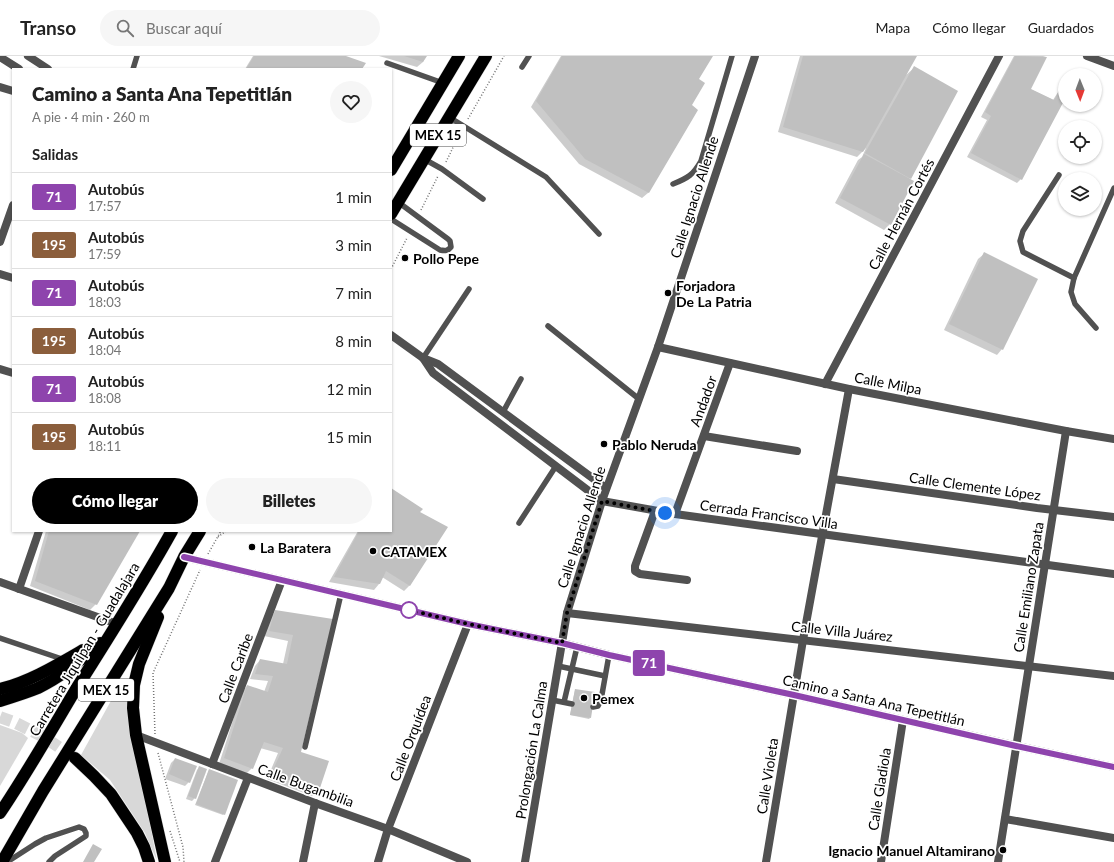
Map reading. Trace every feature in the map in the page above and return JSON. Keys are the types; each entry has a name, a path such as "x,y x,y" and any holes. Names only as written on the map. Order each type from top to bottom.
{"highway":[{"name":"MEX 15","path":"392,168 459,56"},
{"name":"MEX 15","path":"392,212 486,56"},
{"name":"Carretera Jiquilpan - Guadalajara","path":"0,813 21,782 129,605 171,532"},
{"name":"MEX 15","path":"2,862 43,791 169,588 184,557 199,532"},
{"path":"165,862 136,735 133,708 134,685 139,664 169,588"},
{"path":"0,689 12,686 65,660 115,627"},
{"path":"0,701 38,688 55,678 85,656 115,627"},
{"path":"75,758 111,794 137,833 149,862"}],"street":[{"path":"28,56 46,68"},
{"name":"Calle Ignacio Allende","path":"562,643 567,613 606,488 658,347 754,56"},
{"name":"Calle Hernán Cortés","path":"825,384 999,56"},
{"path":"1087,56 1114,66"},
{"path":"5,58 18,68"},
{"path":"0,87 12,91"},
{"path":"0,242 12,208"},
{"path":"0,274 12,278"},
{"name":"Cerrada Francisco Villa","path":"392,336 423,358 438,364 606,488"},
{"name":"Calle Milpa","path":"658,347 849,389 1066,432 1114,439"},
{"name":"Cerrada Francisco Villa","path":"423,358 433,373 602,501 675,514 1114,574"},
{"name":"Andador","path":"675,514 730,363"},
{"path":"0,369 12,373"},
{"path":"794,695 849,389"},
{"name":"Calle Emiliano Zapata","path":"998,862 1066,432"},
{"path":"704,436 796,451"},
{"name":"Calle Clemente López","path":"833,479 1037,508 1114,517"},
{"path":"655,511 635,566 635,571 640,574 687,580"},
{"path":"20,588 39,532"},
{"name":"Camino a Santa Ana Tepetitlán","path":"184,557 204,563 468,624 562,643 609,655 1114,767"},
{"name":"Calle Caribe","path":"212,764 282,580"},
{"path":"0,582 20,588 115,627"},
{"name":"Calle Villa Juárez","path":"567,613 1114,676"},
{"name":"Calle Orquídea","path":"378,862 388,829 468,624"},
{"name":"Prolongación La Calma","path":"525,862 562,643"},
{"name":"Calle Violeta","path":"766,862 794,695"},
{"name":"Calle Gladiola","path":"881,862 903,720"},
{"name":"Calle Bugambilia","path":"136,735 388,829 467,862"},
{"path":"215,862 248,778"},
{"path":"303,862 315,803"},
{"path":"1005,819 1114,838"}],"lane":[{"path":"133,68 137,56"},
{"path":"522,67 529,56"},
{"path":"673,184 686,179 696,170 701,161 732,56"},
{"path":"387,62 443,83"},
{"path":"449,117 546,177 599,234"},
{"path":"424,159 442,169 483,199"},
{"path":"1058,177 1023,231 1020,242 1023,252 1074,278"},
{"path":"1096,328 1075,304 1071,292 1074,278 1114,188"},
{"path":"392,220 440,250 445,251 451,247 448,238 398,202"},
{"path":"423,358 469,289"},
{"path":"548,326 639,399"},
{"path":"503,412 521,379"},
{"path":"519,523 556,466"},
{"path":"306,747 341,594"},
{"path":"0,638 65,660"},
{"path":"564,702 577,647"},
{"path":"592,707 598,706 600,700 609,655"},
{"path":"558,666 605,676"},
{"path":"552,700 572,704"},
{"path":"7,862 46,838 79,827 84,829 86,836 55,856 49,862"}],"path":[{"path":"184,862 183,847 155,742 153,673 204,563 220,532"},
{"path":"216,539 225,532"}],"shaded area":[{"path":"123,679 157,861 145,833 110,780 81,755"},
{"path":"0,725 22,733 28,738 0,786"}],"building":[{"path":"254,56 346,56 366,63 363,68 247,68"},
{"path":"404,56 427,56 423,62"},
{"path":"562,56 713,56 699,79 705,83 692,105 698,110 649,193 585,159 536,101"},
{"path":"803,56 917,56 863,152 783,127"},
{"path":"1015,56 1047,57 1031,89 1054,100 1058,93 1058,112 1022,180 971,153 991,116 985,112"},
{"path":"914,66 958,91 911,179 865,153"},
{"path":"864,154 914,181 891,225 840,198"},
{"path":"984,252 1038,279 1003,350 949,324"},
{"name":"CATAMEX","path":"392,489 423,509 420,512 448,527 410,586 386,571 380,584 334,577 358,532 392,532"},
{"path":"49,532 139,532 97,605 35,581"},
{"path":"275,610 333,619 301,752 329,761 319,791 271,774 283,748 264,742 253,769 224,758 247,685 268,692 273,676 255,674 260,659 287,664 293,635 269,631"},
{"name":"Pemex","path":"575,689 595,692 591,718 570,715"},
{"path":"175,758 197,766 190,783 169,774"},
{"path":"199,766 207,769 196,799 188,796"},
{"path":"209,769 238,780 225,815 196,804"},
{"path":"93,844 102,849 94,862 83,862"}],"tunnel":[{"path":"0,717 44,737 75,758"}],"bus line":[{"name":"71","path":"184,557 204,563 468,624 562,643 609,655 1114,767"}],"place":[{"name":"Pollo Pepe","path":"405,258"},
{"name":"Forjadora De La Patria","path":"668,293"},
{"name":"Pablo Neruda","path":"604,444"},
{"name":"La Baratera","path":"252,547"},
{"name":"CATAMEX","path":"373,551"},
{"name":"Pemex","path":"584,698"},
{"name":"Ignacio Manuel Altamirano","path":"1003,850"}],"route":[{"path":"409,610 468,624 562,643 567,613 602,501 665,513"}]}
